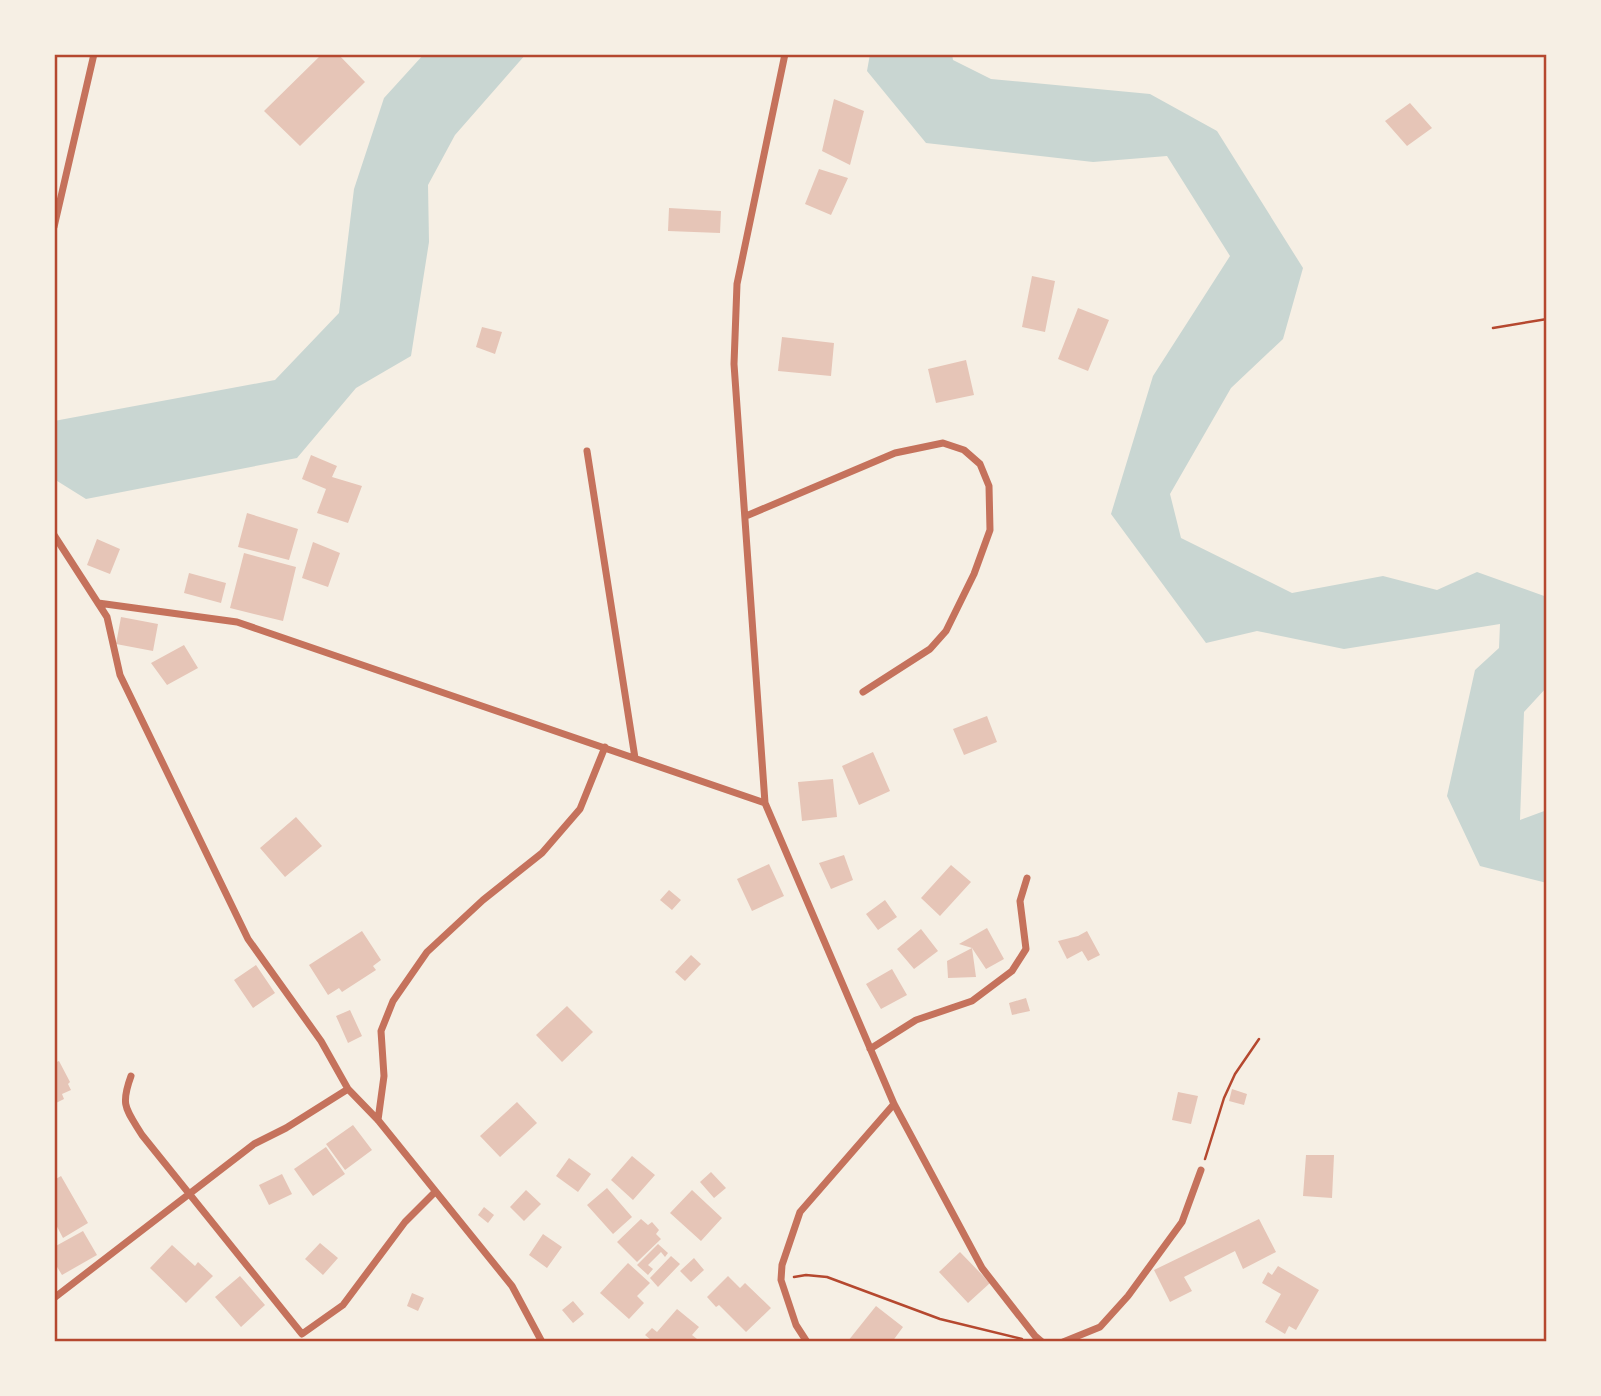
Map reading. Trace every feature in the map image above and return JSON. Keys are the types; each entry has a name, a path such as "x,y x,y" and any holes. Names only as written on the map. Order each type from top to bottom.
{"street":[{"path":"54,227 56,208 94,54"},
{"path":"785,54 737,284 734,364 765,803 894,1104 982,1268 1042,1342"},
{"path":"746,516 895,453 943,443 964,450 980,464 989,486 990,530 974,574 946,631 930,649 863,692"},
{"path":"587,451 635,758"},
{"path":"54,535 107,617 120,675 248,939 321,1041 348,1089 378,1120 512,1286 542,1342"},
{"path":"98,603 237,622 765,803"},
{"path":"378,1120 384,1076 381,1031 393,1001 427,952 483,900 542,853 580,809 605,747"},
{"path":"870,1049 916,1020 972,1001 1012,971 1026,950 1020,901 1027,878"},
{"path":"131,1076 124,1097 128,1112 188,1194 301,1338 343,1305 405,1222 435,1192"},
{"path":"54,1298 254,1144 286,1128 348,1089"},
{"path":"807,1342 796,1325 781,1280 782,1265 800,1212 894,1104"},
{"path":"1063,1342 1100,1327 1128,1296 1182,1222 1201,1170"}],"path":[{"path":"1493,328 1547,319"},
{"path":"1201,1170 1223,1098 1259,1039"},
{"path":"781,1280 806,1275 827,1277 940,1319 1031,1342"}],"shaded area":[{"path":"424,54 526,54 455,135 428,185 429,242 411,356 356,388 297,458 86,499 54,479 54,421 275,380 339,313 354,189 384,98"},
{"path":"870,54 952,54 953,60 991,79 1150,94 1217,131 1303,268 1283,339 1231,388 1170,494 1181,538 1292,593 1383,576 1437,590 1477,572 1547,597 1547,687 1524,712 1520,820 1547,810 1547,883 1480,866 1447,796 1475,670 1499,648 1500,624 1344,649 1257,631 1206,643 1111,514 1153,376 1230,256 1167,156 1093,162 926,143 867,71"}],"building":[{"path":"322,54 338,54 365,82 300,146 264,111"},
{"path":"834,99 864,111 850,165 822,151"},
{"path":"1410,103 1432,128 1407,146 1385,121"},
{"path":"819,169 848,178 831,215 805,204"},
{"path":"669,208 721,211 720,233 668,231"},
{"path":"1032,276 1055,281 1045,332 1022,327"},
{"path":"1078,308 1109,320 1088,371 1058,359"},
{"path":"482,327 502,332 495,354 476,347"},
{"path":"782,337 834,343 831,376 778,371"},
{"path":"966,360 974,395 936,403 928,369"},
{"path":"311,455 337,466 332,477 362,486 348,523 317,513 326,489 302,479"},
{"path":"247,513 298,529 289,560 238,547"},
{"path":"97,539 120,549 110,574 87,565"},
{"path":"313,542 340,553 328,587 302,578"},
{"path":"244,553 296,567 283,621 230,608"},
{"path":"189,573 226,583 221,603 184,593"},
{"path":"121,617 158,624 153,651 116,644"},
{"path":"184,645 198,668 167,685 151,663"},
{"path":"987,716 997,742 964,755 953,729"},
{"path":"873,752 890,791 859,805 842,766"},
{"path":"833,779 837,817 802,821 798,782"},
{"path":"296,817 322,846 285,877 260,848"},
{"path":"844,855 853,880 831,889 819,863"},
{"path":"769,864 784,896 752,911 737,879"},
{"path":"951,865 971,882 940,916 921,898"},
{"path":"669,890 681,900 672,910 660,900"},
{"path":"885,900 897,917 878,930 866,914"},
{"path":"987,928 1004,959 986,969 972,948 959,944"},
{"path":"921,929 938,951 914,969 897,949"},
{"path":"362,931 381,960 373,966 376,970 342,992 339,988 328,995 309,965"},
{"path":"1087,931 1100,955 1088,961 1082,951 1067,959 1058,941"},
{"path":"972,948 976,977 948,978 947,961"},
{"path":"691,955 701,964 685,981 675,972"},
{"path":"256,965 275,993 253,1008 234,980"},
{"path":"892,969 907,995 881,1009 866,984"},
{"path":"1026,998 1030,1011 1012,1015 1009,1003"},
{"path":"567,1006 593,1032 562,1062 536,1035"},
{"path":"350,1010 362,1036 348,1043 336,1016"},
{"path":"59,1061 70,1082 68,1084 71,1090 62,1094 64,1099 54,1104 54,1063"},
{"path":"1232,1089 1247,1094 1244,1105 1229,1101"},
{"path":"1178,1092 1198,1096 1191,1124 1172,1120"},
{"path":"517,1102 537,1123 500,1157 480,1136"},
{"path":"353,1125 372,1150 345,1170 326,1144"},
{"path":"326,1147 345,1174 313,1196 294,1169"},
{"path":"1306,1155 1334,1155 1332,1198 1303,1196"},
{"path":"632,1156 655,1175 633,1200 611,1180"},
{"path":"569,1158 591,1174 578,1192 556,1176"},
{"path":"711,1172 726,1188 714,1198 700,1182"},
{"path":"282,1174 292,1194 269,1205 259,1185"},
{"path":"61,1176 88,1223 63,1238 54,1221 54,1180"},
{"path":"607,1188 632,1217 613,1234 587,1205"},
{"path":"526,1190 541,1204 524,1221 510,1207"},
{"path":"692,1190 722,1218 701,1241 670,1213"},
{"path":"484,1207 494,1215 488,1223 478,1215"},
{"path":"641,1219 648,1225 652,1222 659,1230 656,1234 661,1239 637,1262 617,1242"},
{"path":"1259,1219 1276,1252 1243,1269 1235,1251 1184,1277 1192,1291 1170,1302 1154,1270"},
{"path":"83,1231 97,1255 62,1275 54,1262 54,1247"},
{"path":"543,1234 562,1247 547,1268 529,1255"},
{"path":"320,1243 338,1258 323,1275 305,1259"},
{"path":"658,1244 668,1253 665,1257 661,1252 648,1265 653,1269 648,1275 637,1265"},
{"path":"172,1245 195,1266 198,1262 213,1276 186,1303 150,1268"},
{"path":"960,1252 990,1283 968,1303 939,1272"},
{"path":"671,1256 680,1264 658,1287 650,1278"},
{"path":"694,1258 704,1270 691,1282 680,1271"},
{"path":"628,1263 650,1283 637,1296 644,1303 629,1319 600,1293"},
{"path":"1278,1266 1319,1290 1296,1330 1289,1326 1285,1334 1265,1322 1281,1294 1262,1283 1268,1272 1272,1275"},
{"path":"240,1276 265,1305 241,1327 215,1297"},
{"path":"728,1276 740,1288 745,1283 771,1308 746,1332 707,1297"},
{"path":"412,1293 424,1298 418,1311 407,1306"},
{"path":"573,1301 584,1314 573,1323 562,1310"},
{"path":"876,1306 903,1327 892,1342 848,1341"},
{"path":"677,1309 699,1327 692,1335 697,1339 695,1342 649,1342 651,1340 645,1335 652,1328 657,1332"}]}
